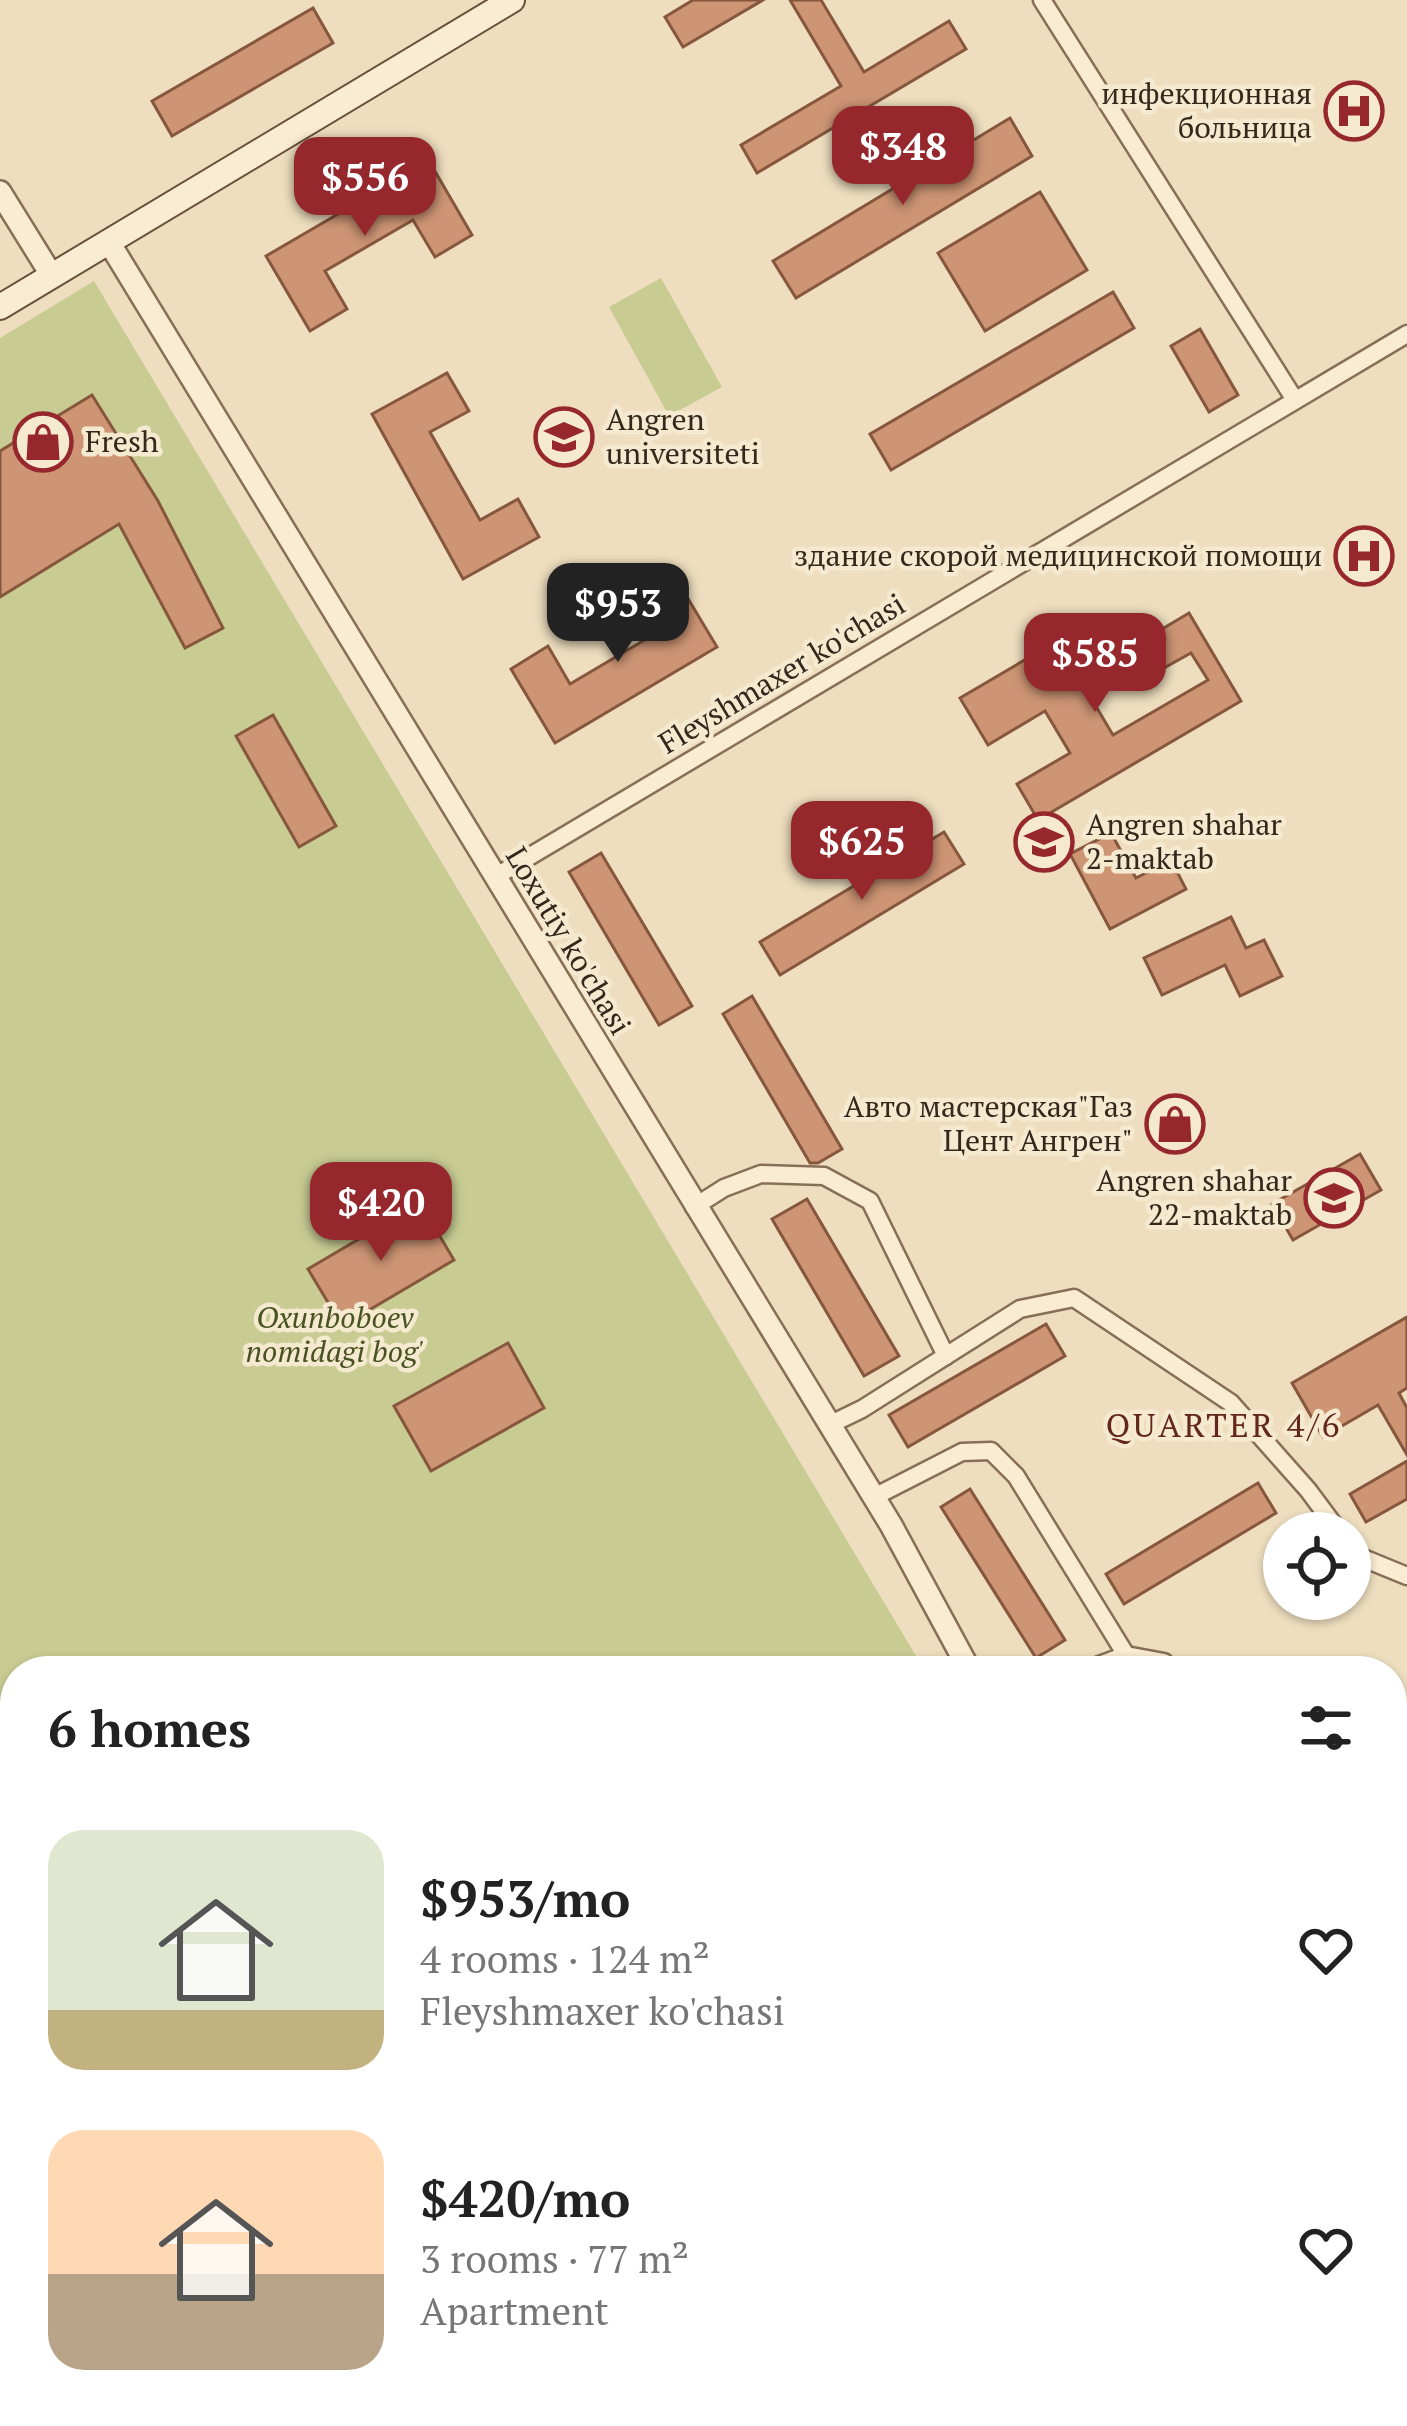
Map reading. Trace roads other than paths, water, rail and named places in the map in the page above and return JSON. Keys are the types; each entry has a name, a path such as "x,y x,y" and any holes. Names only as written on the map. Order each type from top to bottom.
{"main road":[{"path":"0,308 512,0"}],"street":[{"path":"1042,0 1294,400"},
{"path":"0,192 52,276"},
{"name":"Loxutiy ko'chasi","path":"110,244 891,1525 962,1656"},
{"name":"Fleyshmaxer ko'chasi","path":"495,877 1407,334"},
{"path":"694,1207 724,1188 761,1174 824,1176 870,1201 946,1356"},
{"path":"830,1424 1020,1309 1074,1298 1231,1403 1324,1512"},
{"path":"872,1498 962,1452 991,1451 1016,1476 1126,1655 1131,1656"},
{"path":"1371,1561 1407,1576"}],"place":[{"name":"инфекционная больница","path":"1354,111"},
{"name":"Angren universiteti","path":"564,437"},
{"name":"Fresh","path":"43,442"},
{"name":"здание скорой медицинской помощи","path":"1364,556"},
{"name":"Angren shahar 2-maktab","path":"1044,842"},
{"name":"Авто мастерская\"Газ Цент Ангрен\"","path":"1175,1124"},
{"name":"Angren shahar 22-maktab","path":"1334,1198"}],"district":[{"name":"QUARTER 4/6","path":"1224,1425"}],"park label":[{"name":"Oxunboboev nomidagi bog'","path":"335,1335"}]}
